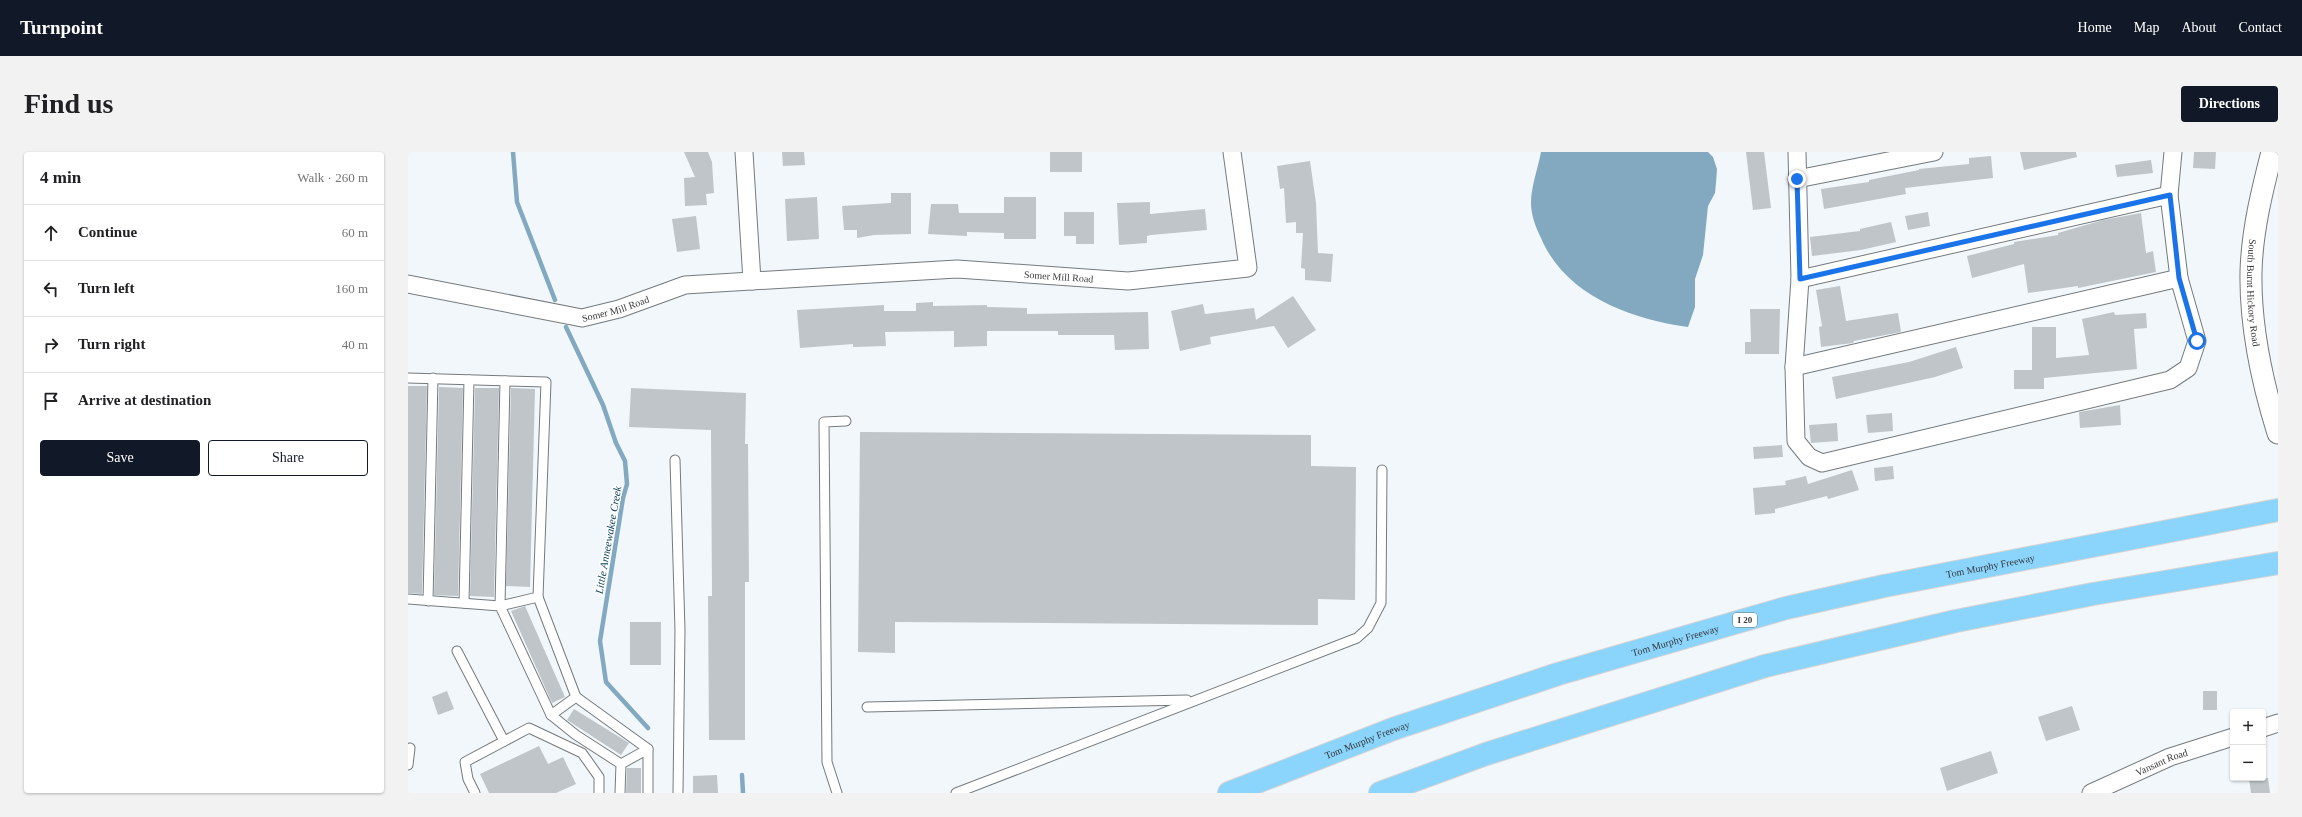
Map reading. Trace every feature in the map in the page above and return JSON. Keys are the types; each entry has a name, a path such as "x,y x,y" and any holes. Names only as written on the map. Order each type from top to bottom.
{"highway":[{"name":"Tom Murphy Freeway","path":"1229,793 1392,729 1558,674 1786,608 1892,585 2278,510"},
{"path":"1380,793 1486,754 1765,666 1956,621 2093,594 2278,563"}],"street":[{"path":"744,152 752,281"},
{"name":"Somer Mill Road","path":"408,284 582,318 619,309 685,285 958,270 1128,281 1248,268 1232,152"},
{"path":"1796,152 1800,279 1794,367 1796,441 1809,457 1822,464 2170,380 2188,368 2197,341 2179,278 2170,195 2173,152"},
{"path":"1797,179 1934,152"},
{"name":"South Burnt Hickory Road","path":"2272,152 2258,211 2251,272 2255,336 2263,378 2278,434"},
{"path":"1800,279 2170,195"},
{"path":"1794,367 2179,278"},
{"path":"2266,727 2278,723"},
{"name":"Vansant Road","path":"2091,793 2170,757 2230,738"}],"lane":[{"path":"408,378 546,382 538,597 576,697 648,749"},
{"path":"428,601 433,378"},
{"path":"464,603 468,380"},
{"path":"505,381 500,606 551,715 576,735 621,764"},
{"path":"837,793 826,762 824,422 846,421"},
{"path":"676,460 680,630 678,793"},
{"path":"956,793 1357,638 1368,628 1381,603 1382,470"},
{"path":"408,600 500,606 538,597"},
{"path":"457,650 504,741"},
{"path":"551,715 576,697"},
{"path":"867,707 1194,700"},
{"path":"475,793 468,779 465,762 530,728 582,753 599,777 600,793"},
{"path":"408,765 410,748"},
{"path":"621,764 648,749"},
{"path":"648,749 648,793"},
{"path":"620,793 621,764"}],"water":[{"path":"1541,152 1708,152 1713,157 1717,169 1715,193 1708,206 1703,255 1695,279 1695,307 1688,327 1644,318 1622,310 1602,301 1583,289 1566,275 1552,258 1541,238 1532,212 1532,191"}],"building":[{"path":"684,152 708,152 712,162 714,193 706,194 707,205 685,206 684,178 695,177"},
{"path":"782,152 804,152 805,165 783,166"},
{"path":"1050,152 1082,152 1082,172 1050,172"},
{"path":"1746,152 1764,152 1771,208 1753,210"},
{"path":"2020,152 2076,152 2077,157 2024,170"},
{"path":"2194,152 2216,152 2215,169 2193,168"},
{"path":"1991,156 1993,178 1905,188 1906,194 1824,209 1821,189 1869,182 1869,180 1919,169 1969,164 1969,158"},
{"path":"2151,160 2153,173 2117,177 2115,165"},
{"path":"1310,161 1316,203 1318,253 1333,254 1331,282 1305,280 1305,269 1301,268 1303,233 1296,233 1296,222 1286,223 1284,188 1280,189 1277,166"},
{"path":"891,193 911,193 911,234 874,235 857,238 857,230 844,230 842,206 891,203"},
{"path":"817,197 819,239 787,241 785,199"},
{"path":"1004,197 1036,197 1036,239 1004,239 1004,233 967,232 967,236 928,234 931,204 958,204 959,213 1004,213"},
{"path":"1150,202 1150,214 1205,209 1207,230 1151,235 1147,236 1147,243 1119,245 1117,203"},
{"path":"1064,212 1094,212 1094,244 1076,244 1076,236 1064,236"},
{"path":"1928,212 1930,226 1908,230 1905,216"},
{"path":"2141,213 2146,253 2153,251 2156,272 2078,288 2078,286 2028,293 2024,264 1972,278 1967,256 2014,244 2014,242 2058,235 2058,233 2103,220"},
{"path":"696,216 700,249 677,252 672,219"},
{"path":"1891,222 1896,242 1861,250 1812,256 1810,237 1860,231 1860,229"},
{"path":"1840,286 1846,321 1898,313 1901,332 1854,341 1853,343 1821,347 1819,327 1822,326 1816,290"},
{"path":"1293,296 1316,330 1288,348 1274,326 1210,337 1211,344 1180,351 1171,311 1203,304 1205,314 1254,308 1256,320"},
{"path":"933,302 933,306 987,305 987,307 1027,308 1027,314 1148,312 1149,349 1115,350 1114,335 1058,335 1058,331 987,331 987,346 954,347 954,331 885,332 886,346 853,347 853,344 800,348 797,310 884,305 884,311 916,311 916,303"},
{"path":"1750,309 1780,309 1779,354 1745,354 1745,342 1751,342"},
{"path":"2114,312 2115,315 2146,313 2147,328 2134,329 2137,369 2044,378 2044,389 2014,389 2014,370 2032,370 2032,327 2056,327 2056,358 2089,355 2082,319"},
{"path":"1956,347 1963,368 1935,377 1836,399 1832,377 1909,362"},
{"path":"408,386 427,386 422,594 408,593"},
{"path":"439,387 463,388 458,596 434,595"},
{"path":"475,388 499,388 494,597 470,596"},
{"path":"511,388 535,389 530,587 506,586"},
{"path":"631,388 746,393 745,444 748,444 749,582 745,582 745,740 709,740 708,596 712,596 711,430 629,427"},
{"path":"2120,405 2121,425 2080,428 2079,412"},
{"path":"1892,413 1893,431 1868,433 1866,415"},
{"path":"1837,423 1838,441 1811,443 1809,425"},
{"path":"860,432 1311,435 1311,466 1356,467 1355,600 1318,599 1318,625 895,622 895,653 858,652"},
{"path":"1782,445 1783,457 1754,459 1753,447"},
{"path":"1893,466 1894,479 1875,481 1874,468"},
{"path":"1852,470 1859,490 1828,499 1827,496 1775,509 1775,513 1755,515 1753,488 1786,485 1785,481 1806,476 1808,484"},
{"path":"525,606 565,697 552,703 511,611"},
{"path":"630,622 661,622 661,665 630,665"},
{"path":"447,691 454,709 438,715 432,697"},
{"path":"2203,691 2217,691 2217,710 2203,710"},
{"path":"2072,706 2080,730 2046,741 2038,717"},
{"path":"574,709 629,743 621,755 567,720"},
{"path":"539,746 548,764 563,757 576,784 556,793 489,793 480,774"},
{"path":"1991,751 1998,773 1947,791 1940,768"},
{"path":"627,768 641,768 641,793 626,793"},
{"path":"717,775 718,793 693,793 693,776"},
{"path":"2266,778 2268,778 2270,793 2251,793 2249,781 2266,781"}],"waterway":[{"name":"Little Anneewakee Creek","path":"513,152 517,202 555,300"},
{"name":"Little Anneewakee Creek","path":"566,327 603,405 616,443 625,461 627,484 623,498 600,641 606,682 648,728"},
{"name":"Little Anneewakee Creek","path":"742,775 743,793"}],"route":[{"path":"1797,179 1800,279 2170,195 2179,278 2197,341"}]}
